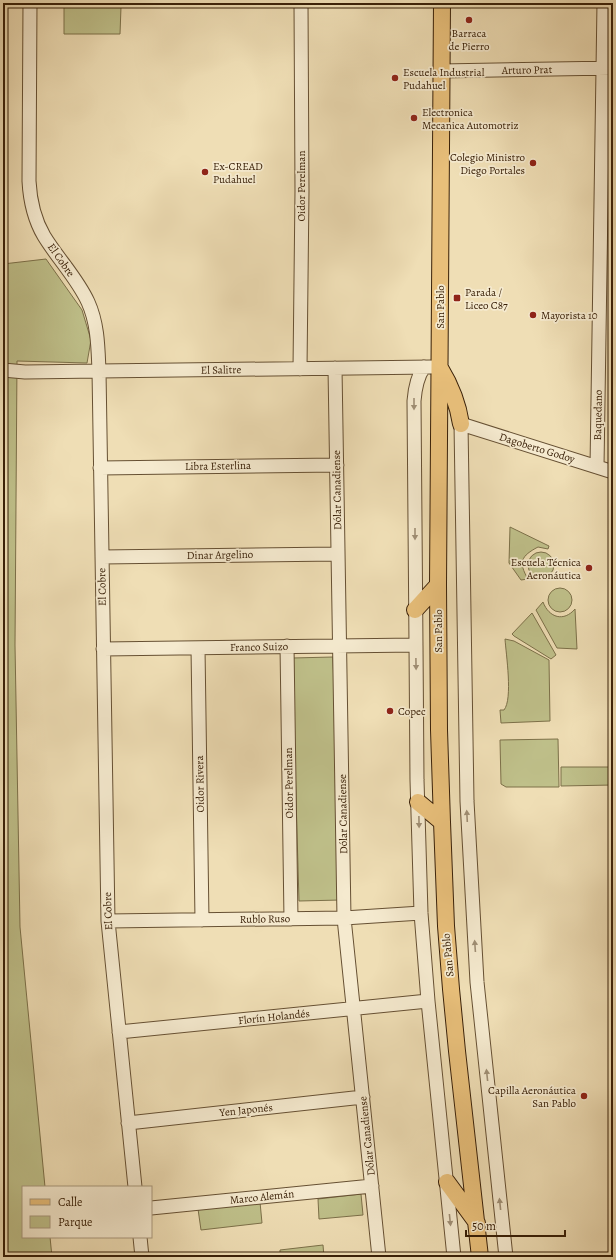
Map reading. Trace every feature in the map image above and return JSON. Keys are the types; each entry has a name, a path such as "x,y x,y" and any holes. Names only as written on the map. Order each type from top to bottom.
{"main road":[{"name":"San Pablo","path":"442,3 432,367 438,585 439,730 446,926 457,1051 480,1257"},
{"path":"432,367 454,394 461,424"},
{"path":"415,610 438,585"},
{"path":"418,802 442,822"},
{"path":"447,1182 476,1223"}],"street":[{"name":"El Cobre","path":"30,3 30,193 35,216 42,232 78,284 89,304 97,337 99,371 108,921 135,1186"},
{"name":"Oidor Perelman","path":"300,369 302,191 301,3"},
{"name":"Baquedano","path":"597,467 608,68 604,3"},
{"name":"Arturo Prat","path":"441,71 608,68"},
{"name":"El Salitre","path":"3,370 26,372 432,367"},
{"name":"San Pablo","path":"432,367 419,374 414,395 418,802 421,913 428,1001 454,1257"},
{"name":"Dólar Canadiense","path":"335,368 344,918 380,1257"},
{"name":"Dagoberto Godoy","path":"461,424 613,472"},
{"path":"461,424 468,824 477,982 506,1257"},
{"name":"Libra Esterlina","path":"100,468 337,465"},
{"name":"Dinar Argelino","path":"102,557 338,554"},
{"name":"Franco Suizo","path":"103,649 416,645"},
{"name":"Oidor Perelman","path":"287,646 291,919"},
{"name":"Oidor Rivera","path":"198,648 202,920"},
{"name":"Rublo Ruso","path":"108,921 344,918 421,913"},
{"name":"Florín Holandés","path":"119,1032 428,1001"},
{"name":"Yen Japonés","path":"128,1123 363,1097"},
{"name":"Marco Alemán","path":"152,1208 372,1186"},
{"path":"140,1238 142,1257"}],"green space":[{"path":"64,7 121,7 120,34 64,34"},
{"path":"46,259 82,310 91,340 87,363 17,361 15,645 20,927 45,1186 22,1186 22,1238 50,1238 52,1257 3,1257 3,264"},
{"path":"510,527 549,546 548,549 538,547 528,553 523,560 523,568 528,579 521,580 509,563"},
{"path":"541,552 550,556 554,565 550,574 541,578 532,574 528,565 532,556"},
{"path":"560,588 569,591 572,600 569,609 560,612 551,609 548,600 551,591"},
{"path":"543,602 549,612 557,616 566,616 575,609 577,649 557,648 536,610"},
{"path":"532,613 556,655 551,659 512,634"},
{"path":"505,639 514,641 549,660 550,721 501,723 500,710 504,710 507,704 509,687"},
{"path":"333,657 341,900 299,901 292,658"},
{"path":"558,739 559,787 506,787 501,784 500,740"},
{"path":"561,767 613,767 613,785 561,786"},
{"path":"361,1194 363,1215 319,1219 318,1199"},
{"path":"260,1202 262,1223 201,1230 198,1209"},
{"path":"323,1245 324,1257 280,1257 280,1250"}],"place":[{"name":"Barraca de Pierro","path":"469,20"},
{"name":"Escuela Industrial Pudahuel","path":"395,78"},
{"name":"Electronica Mecanica Automotriz","path":"414,118"},
{"name":"Colegio Ministro Diego Portales","path":"533,163"},
{"name":"Ex-CREAD Pudahuel","path":"205,172"},
{"name":"Parada / Liceo C87","path":"457,298"},
{"name":"Mayorista 10","path":"533,315"},
{"name":"Escuela Técnica Aeronáutica","path":"589,568"},
{"name":"Copec","path":"390,711"},
{"name":"Capilla Aeronáutica San Pablo","path":"584,1096"}]}
